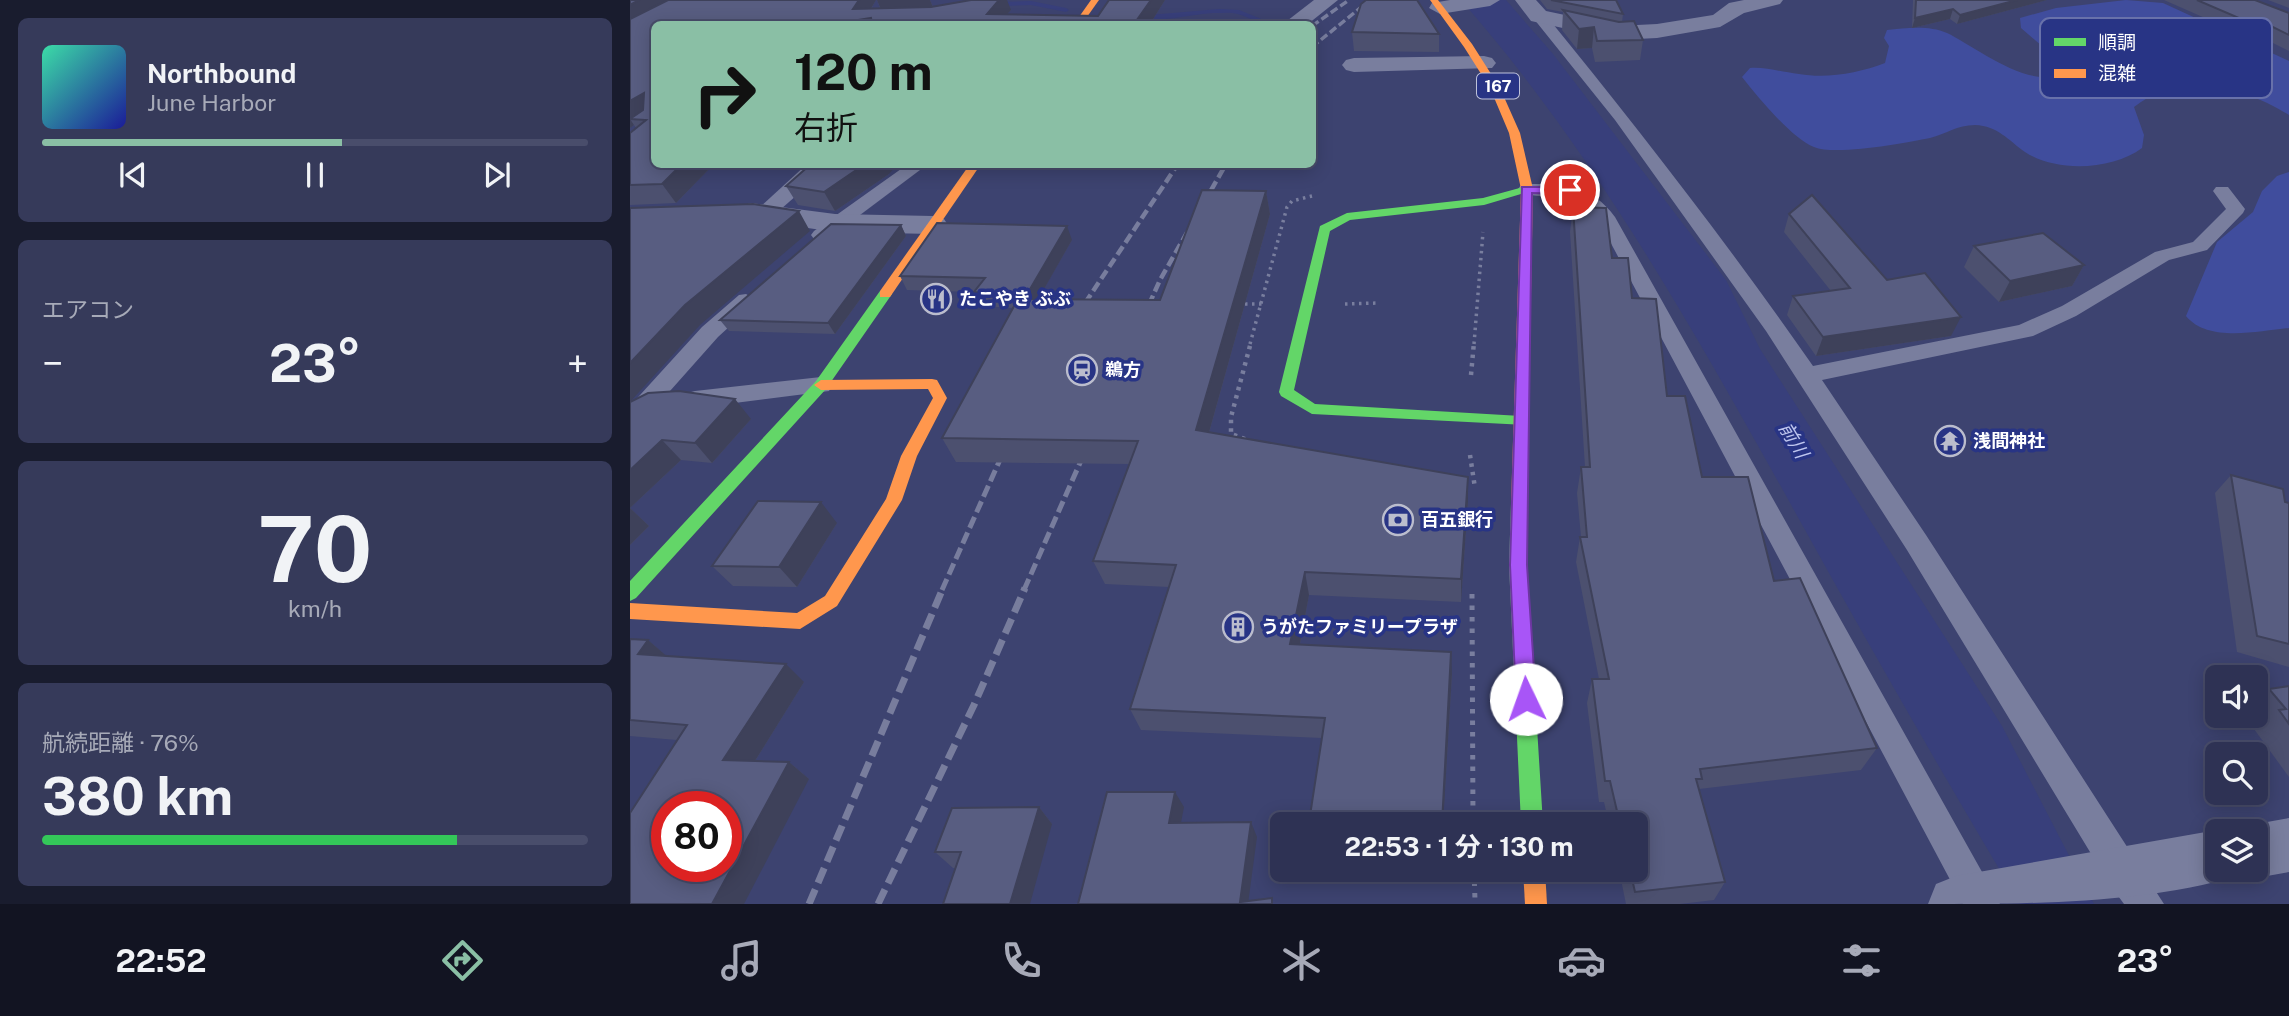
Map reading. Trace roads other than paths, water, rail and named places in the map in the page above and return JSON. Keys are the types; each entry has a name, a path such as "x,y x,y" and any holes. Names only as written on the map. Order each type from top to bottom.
{"main road":[{"path":"1080,21 1095,0"},
{"name":"167","path":"1437,4 1484,63 1502,92 1515,125 1527,189 1518,565 1531,812"},
{"path":"630,593 821,385 973,168"},
{"path":"1521,421 1312,409 1286,392 1324,229 1347,217 1484,201 1527,189"},
{"path":"630,611 800,621 831,601 894,500 909,456 940,398 932,384 821,385"},
{"path":"1535,882 1536,904"}],"street":[{"path":"1298,21 1328,0"},
{"path":"1437,4 1490,0"},
{"path":"1532,8 1618,33 1657,31 1720,20 1737,8 1773,0"},
{"path":"1354,65 1484,63"},
{"path":"725,213 766,212 835,223 933,225"},
{"path":"2268,849 2289,845"},
{"path":"1973,903 2134,889 2205,862"}],"lane":[{"path":"1532,8 1619,112 1758,302 1926,552 2134,889"},
{"path":"766,212 807,177 813,168"},
{"path":"803,250 835,223 914,168"},
{"path":"1527,189 1570,190 1589,196 1606,217 1973,903"},
{"path":"1807,375 2025,331 2069,311 2162,256 2200,246 2236,209 2222,191"},
{"path":"634,417 710,332 762,286"},
{"path":"634,417 669,399 727,398 796,386 821,385"}],"water":[{"name":"前川","path":"1461,0 1506,0 1553,54 1726,280 1760,349 2002,726 2094,904 2020,904 1908,713 1723,383 1644,250 1557,121"}],"waterway":[{"path":"1001,4 1031,3 1066,10"},
{"path":"1138,18 1231,11 1261,21"}],"railway":[{"path":"1316,23 1349,0"},
{"path":"1316,44 1370,0"},
{"path":"1077,315 1175,168"},
{"path":"1143,318 1160,280 1224,168"},
{"path":"942,590 1007,444"},
{"path":"1024,590 1087,447"},
{"path":"809,904 943,588"},
{"path":"878,904 974,705 1025,588"}],"place":[{"name":"たこやき ぶぶ","path":"936,299"},
{"name":"鵜方","path":"1082,370"},
{"name":"浅間神社","path":"1950,441"},
{"name":"百五銀行","path":"1398,520"},
{"name":"うがたファミリープラザ","path":"1238,627"}]}
